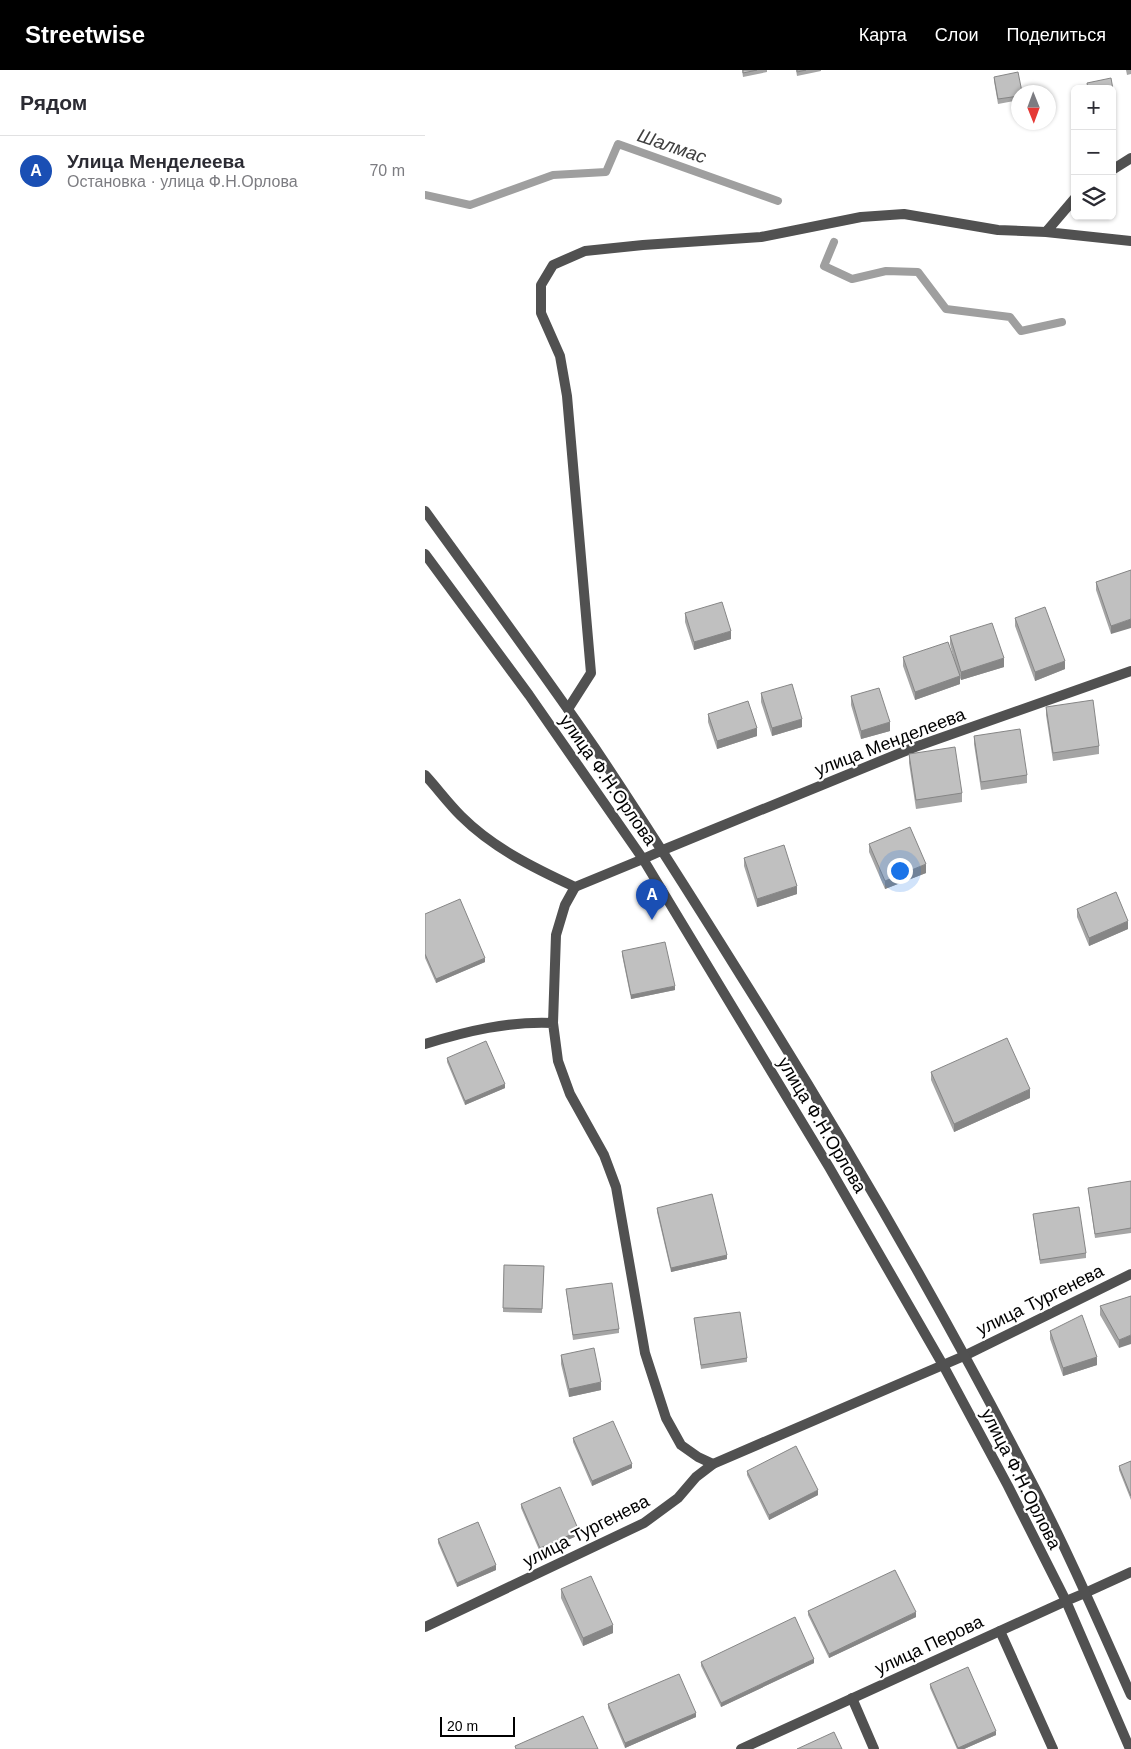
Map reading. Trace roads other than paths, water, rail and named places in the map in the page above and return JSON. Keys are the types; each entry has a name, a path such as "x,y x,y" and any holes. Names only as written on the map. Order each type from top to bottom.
{"street":[{"path":"1116,167 1131,158"},
{"path":"1046,232 1071,203"},
{"path":"568,709 591,673 567,396 560,356 541,313 541,285 553,265 585,251 761,237 861,217 904,214 998,230 1046,232 1131,241"},
{"name":"улица Ф.Н.Орлова","path":"425,511 568,709 663,850 805,1079 886,1215 1029,1477 1085,1592 1131,1695"},
{"name":"улица Ф.Н.Орлова","path":"425,554 535,703 643,859 809,1133 943,1365 1009,1486 1066,1601 1130,1749"},
{"name":"улица Менделеева","path":"575,886 915,747 1131,671"},
{"path":"425,775 461,816 498,847 545,873 575,886 565,905 556,935 553,1023 558,1061 570,1094 604,1155 616,1187 645,1353 666,1418 681,1445 698,1457 713,1464"},
{"path":"425,1044 482,1028 533,1022 553,1023"},
{"name":"улица Тургенева","path":"425,1627 645,1523 678,1498 696,1477 713,1464 964,1356 1131,1274"},
{"name":"улица Перова","path":"741,1749 1131,1572"},
{"path":"1000,1631 1053,1749"},
{"path":"852,1698 874,1749"}],"waterway":[{"name":"Шалмас","path":"425,195 470,205 553,175 606,172 618,144 778,201"},
{"name":"Шалмас","path":"834,242 824,266 852,279 886,271 918,272 946,309 1010,317 1021,331 1062,322"}],"place":[{"name":"Улица Менделеева","path":"652,920"}]}
